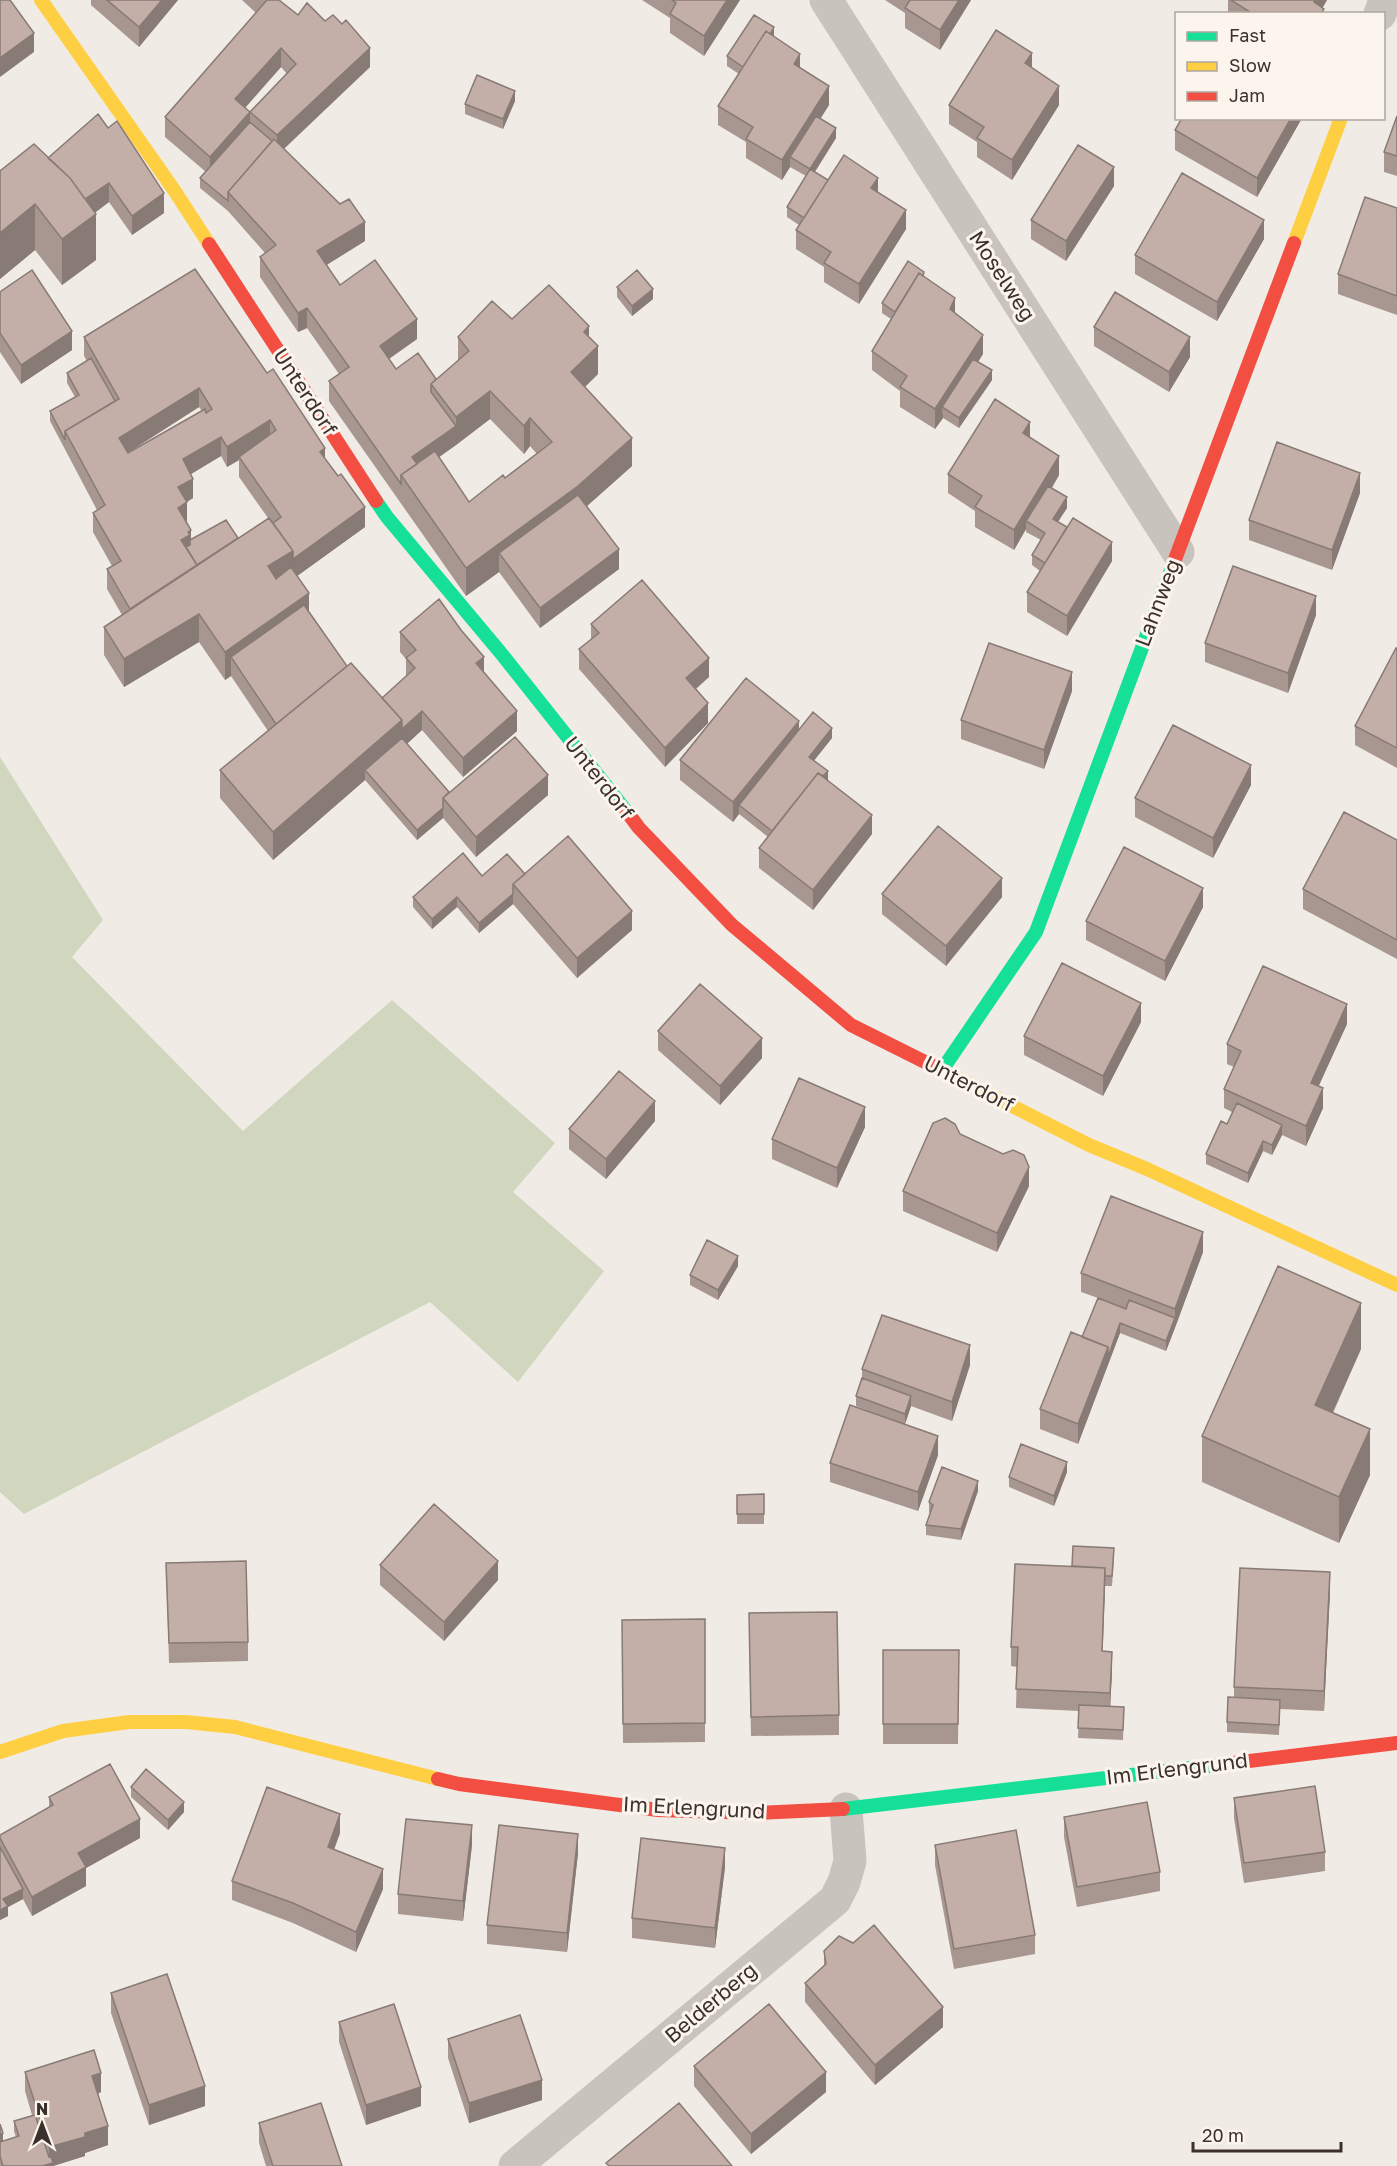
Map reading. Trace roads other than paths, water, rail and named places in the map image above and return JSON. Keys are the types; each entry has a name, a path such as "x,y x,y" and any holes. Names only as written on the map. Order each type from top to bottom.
{"street":[{"name":"Unterdorf","path":"41,0 174,190 387,518 500,652 639,828 732,925 851,1025 1089,1145 1147,1169 1397,1285"},
{"name":"Moselweg","path":"826,0 1178,552"},
{"name":"Lahnweg","path":"942,1070 1036,932 1340,120"},
{"name":"Im Erlengrund","path":"0,1752 63,1731 129,1722 186,1722 235,1727 459,1784 658,1810 757,1813 846,1809 1397,1743"},
{"name":"Belderberg","path":"515,2166 835,1899 844,1882 850,1862 846,1809"}]}
